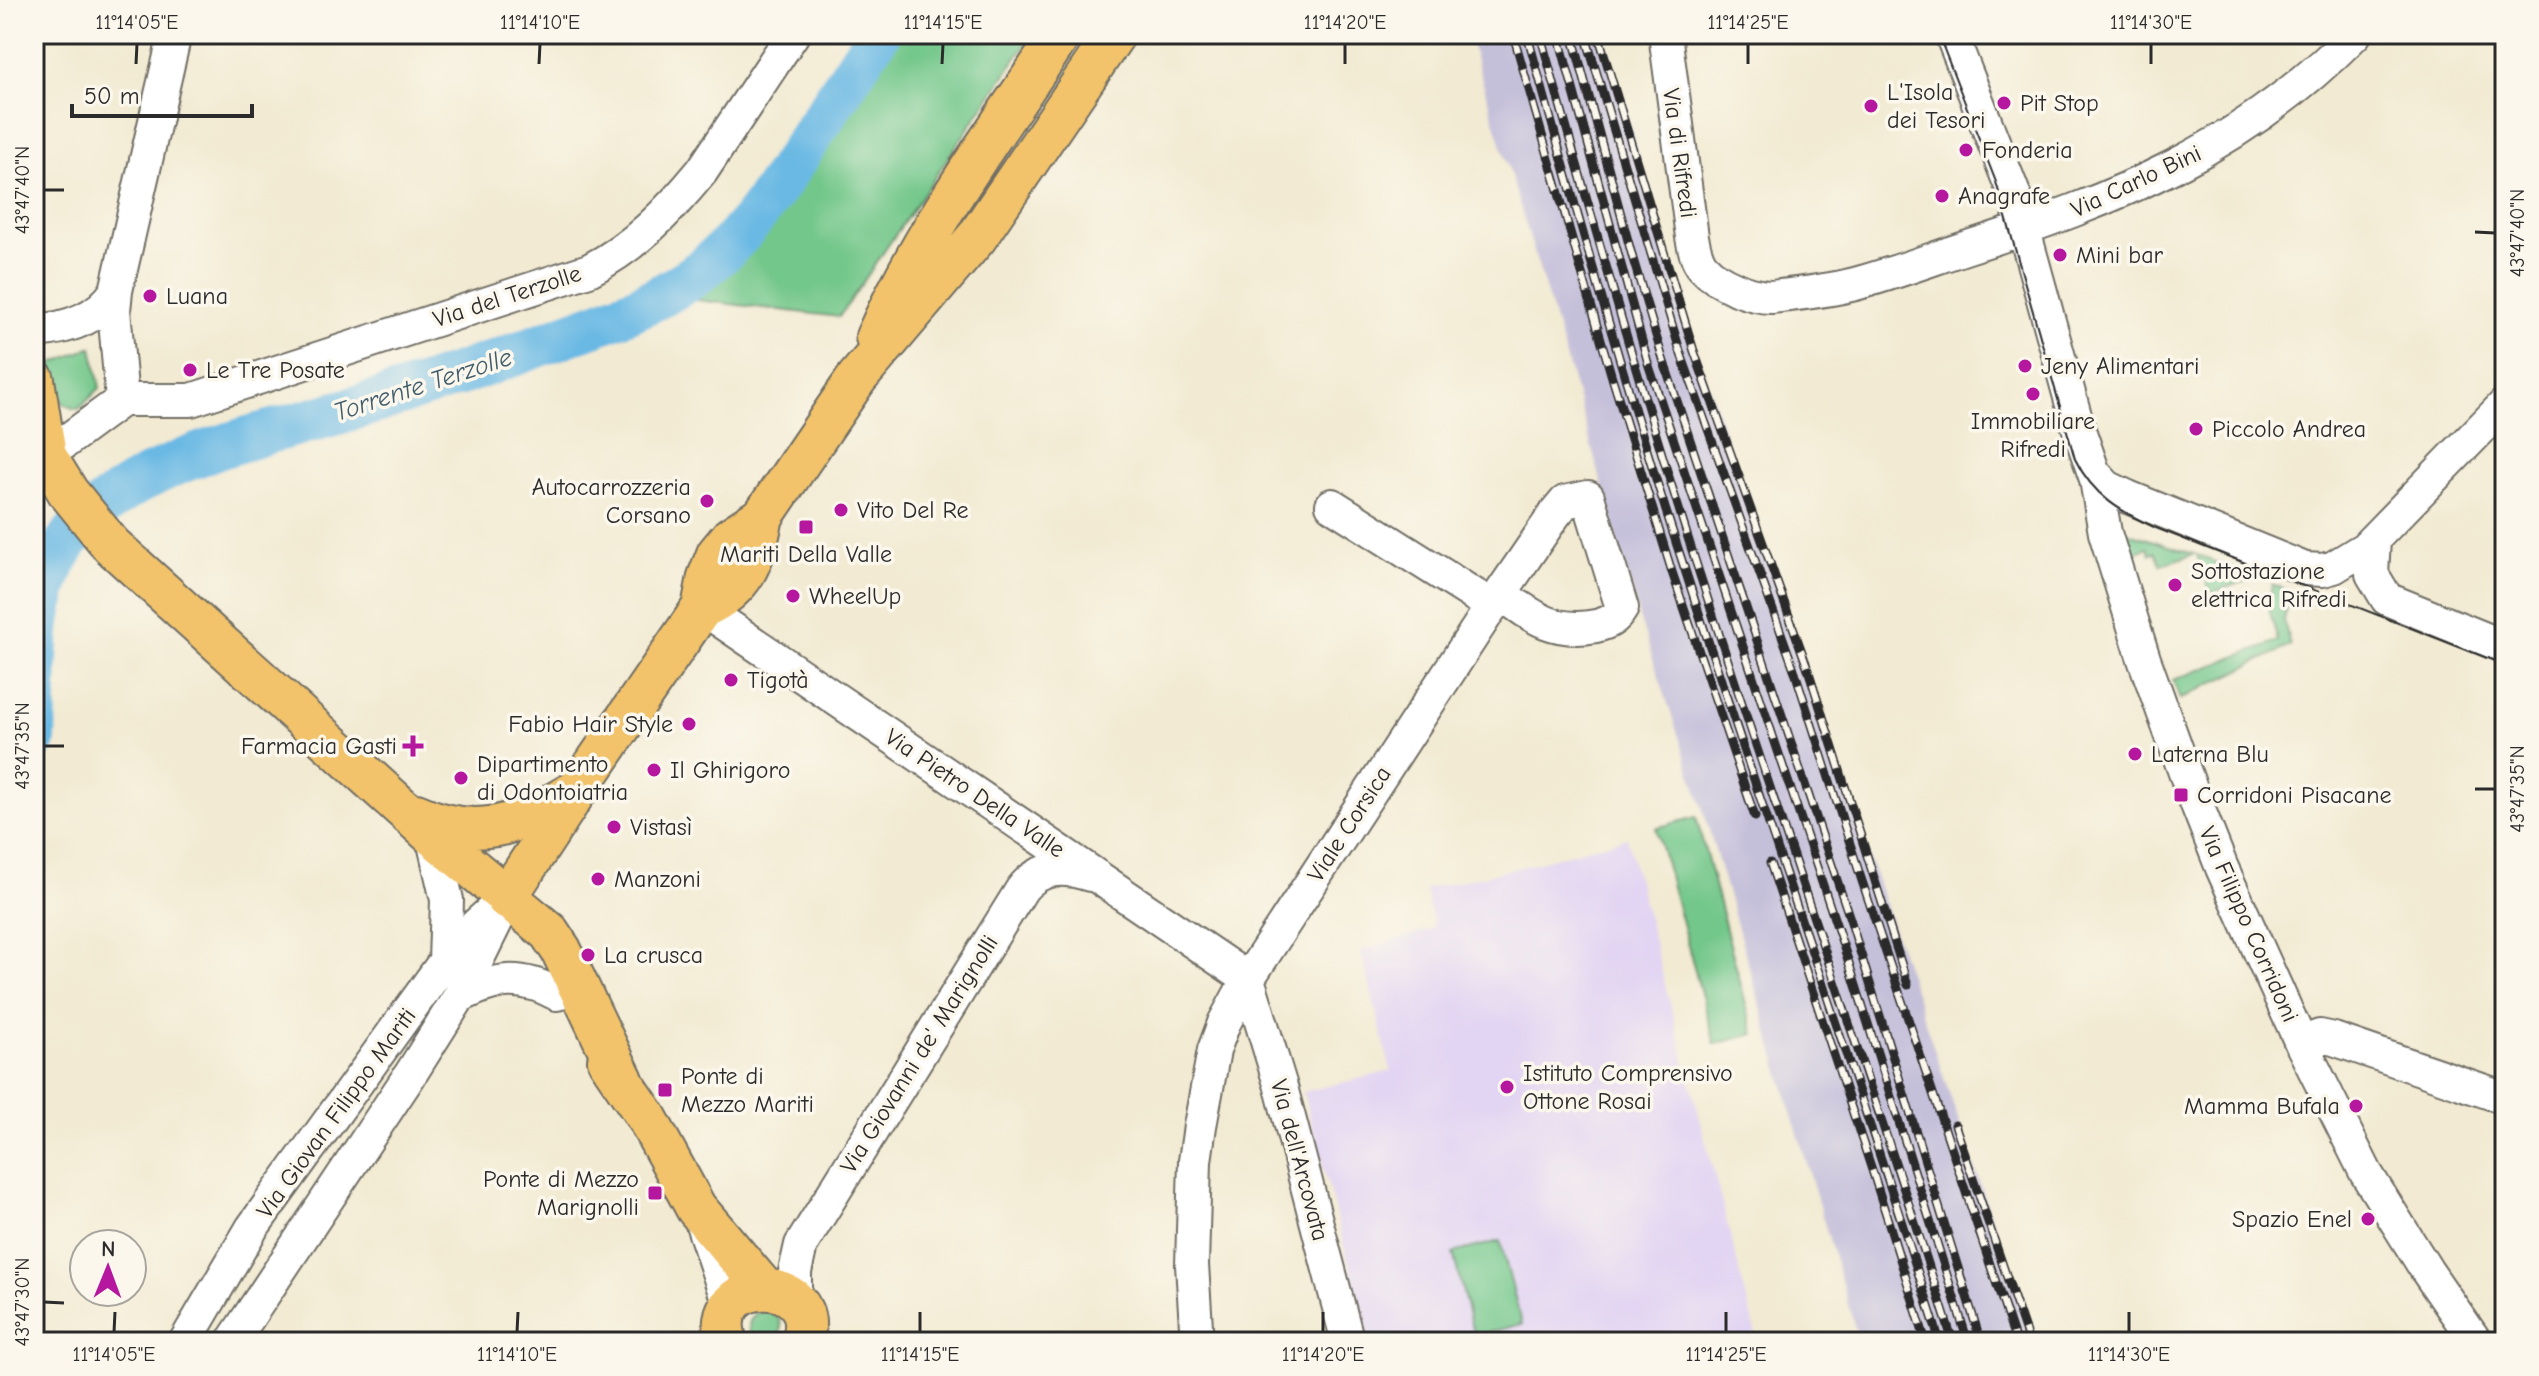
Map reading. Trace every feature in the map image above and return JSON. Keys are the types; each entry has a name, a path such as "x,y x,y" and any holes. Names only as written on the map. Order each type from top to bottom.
{"main road":[{"name":"Via Giovan Filippo Mariti","path":"857,378 917,253 1061,34"},
{"name":"Via Giovan Filippo Mariti","path":"506,898 702,608 708,577 717,554 731,537 763,516 857,378 977,237 1115,34"},
{"path":"34,380 38,451 111,545 432,835 549,932 623,1080 696,1208 794,1322"},
{"path":"401,807 432,822 493,827 528,818 577,790"},
{"path":"506,898 528,946 557,994 623,1080"},
{"path":"728,1325 738,1297 750,1290 794,1322"}],"street":[{"path":"38,451 122,400 115,301 175,34"},
{"name":"Via del Terzolle","path":"122,400 191,400 574,275 605,262 667,213 702,171 793,34"},
{"name":"Via di Rifredi","path":"1665,34 1692,237 1704,269"},
{"name":"Via Filippo Corridoni","path":"1951,34 2014,194 2079,430 2094,473 2105,533 2144,659 2188,784 2222,868 2308,1056 2373,1185 2476,1342"},
{"name":"Via Carlo Bini","path":"1704,269 1749,293 1771,297 1855,284 2025,230 2135,187 2196,155 2281,99 2327,62 2355,34"},
{"path":"34,331 54,329 90,317 115,301"},
{"path":"2094,473 2113,490 2305,569 2323,570 2341,564 2374,540 2505,404"},
{"name":"Viale Corsica","path":"1197,1342 1192,1265 1195,1161 1210,1063 1224,1023 1248,979 1496,600 1332,505"},
{"path":"2374,540 2372,574 2387,599 2505,647"},
{"name":"Via Pietro Della Valle","path":"702,608 1248,979"},
{"path":"432,835 447,900 445,961"},
{"name":"Via Giovanni de' Marignolli","path":"794,1322 795,1272 801,1245 1022,889 1039,874 1060,869 1102,879"},
{"name":"Via Giovan Filippo Mariti","path":"185,1342 252,1228 445,961 476,925 506,898"},
{"name":"Via Giovan Filippo Mariti","path":"232,1342 459,997 506,898"},
{"name":"Via dell'Arcovata","path":"1248,979 1273,1059 1348,1342"},
{"path":"459,997 482,985 505,980 537,984 557,994"},
{"path":"2308,1056 2326,1037 2505,1098"},
{"path":"1215,1047 1240,1040 1252,1041 1262,1046 1273,1059"},
{"path":"696,1208 728,1325"}],"shaded area":[{"path":"1468,34 1604,34 1678,296 2034,1342 1859,1342 1703,809 1639,617 1574,384"},
{"name":"Istituto Comprensivo Ottone Rosai","path":"1627,838 1758,1342 1370,1342 1303,1092 1391,1071 1361,951 1434,928 1425,889"}],"green space":[{"path":"892,34 1033,34 839,317 696,300"},
{"path":"92,347 100,388 79,409 71,408 56,394 46,366"},
{"path":"2114,528 2194,554 2161,565 2156,552 2150,554 2148,548 2124,556"},
{"path":"2197,555 2255,578 2211,593"},
{"path":"2272,584 2291,592 2284,620 2290,646 2180,699 2173,680 2278,641 2268,605"},
{"path":"1696,817 1754,1034 1715,1044 1656,828"},
{"path":"1500,1241 1522,1324 1474,1336 1453,1253"},
{"path":"765,1311 776,1316 781,1327 776,1338 765,1343 754,1338 749,1327 754,1316"}],"waterway":[{"name":"Torrente Terzolle","path":"34,739 35,669 44,597 59,555 84,522 118,495 158,472 202,454 472,370 615,317 677,287 724,250 763,206 878,34"}],"tram line":[{"path":"1938,34 1996,182 2075,459 2090,483 2120,509 2156,528 2505,665"},
{"path":"2498,34 2505,41"}],"railway":[{"path":"1513,34 1672,572 1755,817"},
{"path":"1527,34 1603,303 1664,503 1940,1342"},
{"path":"1540,34 1635,365 1696,563 1953,1342"},
{"path":"1558,34 1648,363 1848,960 1968,1342"},
{"path":"1572,34 1663,359 1850,919 1981,1342"},
{"path":"1585,34 1681,354 1794,669 2016,1342"},
{"path":"1598,34 1694,351 1807,666 1908,985"},
{"path":"1770,863 1926,1342"},
{"path":"1955,1125 2029,1342"}],"place":[{"name":"Pit Stop","path":"2004,103"},
{"name":"L'Isola dei Tesori","path":"1871,106"},
{"name":"Fonderia","path":"1966,150"},
{"name":"Anagrafe","path":"1942,196"},
{"name":"Mini bar","path":"2060,255"},
{"name":"Luana","path":"150,296"},
{"name":"Jeny Alimentari","path":"2025,366"},
{"name":"Le Tre Posate","path":"190,370"},
{"name":"Immobiliare Rifredi","path":"2033,394"},
{"name":"Piccolo Andrea","path":"2196,429"},
{"name":"Autocarrozzeria Corsano","path":"707,501"},
{"name":"Vito Del Re","path":"841,510"},
{"name":"Mariti Della Valle","path":"806,527"},
{"name":"Sottostazione elettrica Rifredi","path":"2175,585"},
{"name":"WheelUp","path":"793,596"},
{"name":"Tigotà","path":"731,680"},
{"name":"Fabio Hair Style","path":"689,724"},
{"name":"Farmacia Gasti","path":"413,746"},
{"name":"Laterna Blu","path":"2135,754"},
{"name":"Il Ghirigoro","path":"654,770"},
{"name":"Dipartimento di Odontoiatria","path":"461,778"},
{"name":"Corridoni Pisacane","path":"2181,795"},
{"name":"Vistasì","path":"614,827"},
{"name":"Manzoni","path":"598,879"},
{"name":"La crusca","path":"588,955"},
{"name":"Istituto Comprensivo Ottone Rosai","path":"1507,1087"},
{"name":"Ponte di Mezzo Mariti","path":"665,1090"},
{"name":"Mamma Bufala","path":"2356,1106"},
{"name":"Ponte di Mezzo Marignolli","path":"655,1193"},
{"name":"Spazio Enel","path":"2368,1219"}]}
